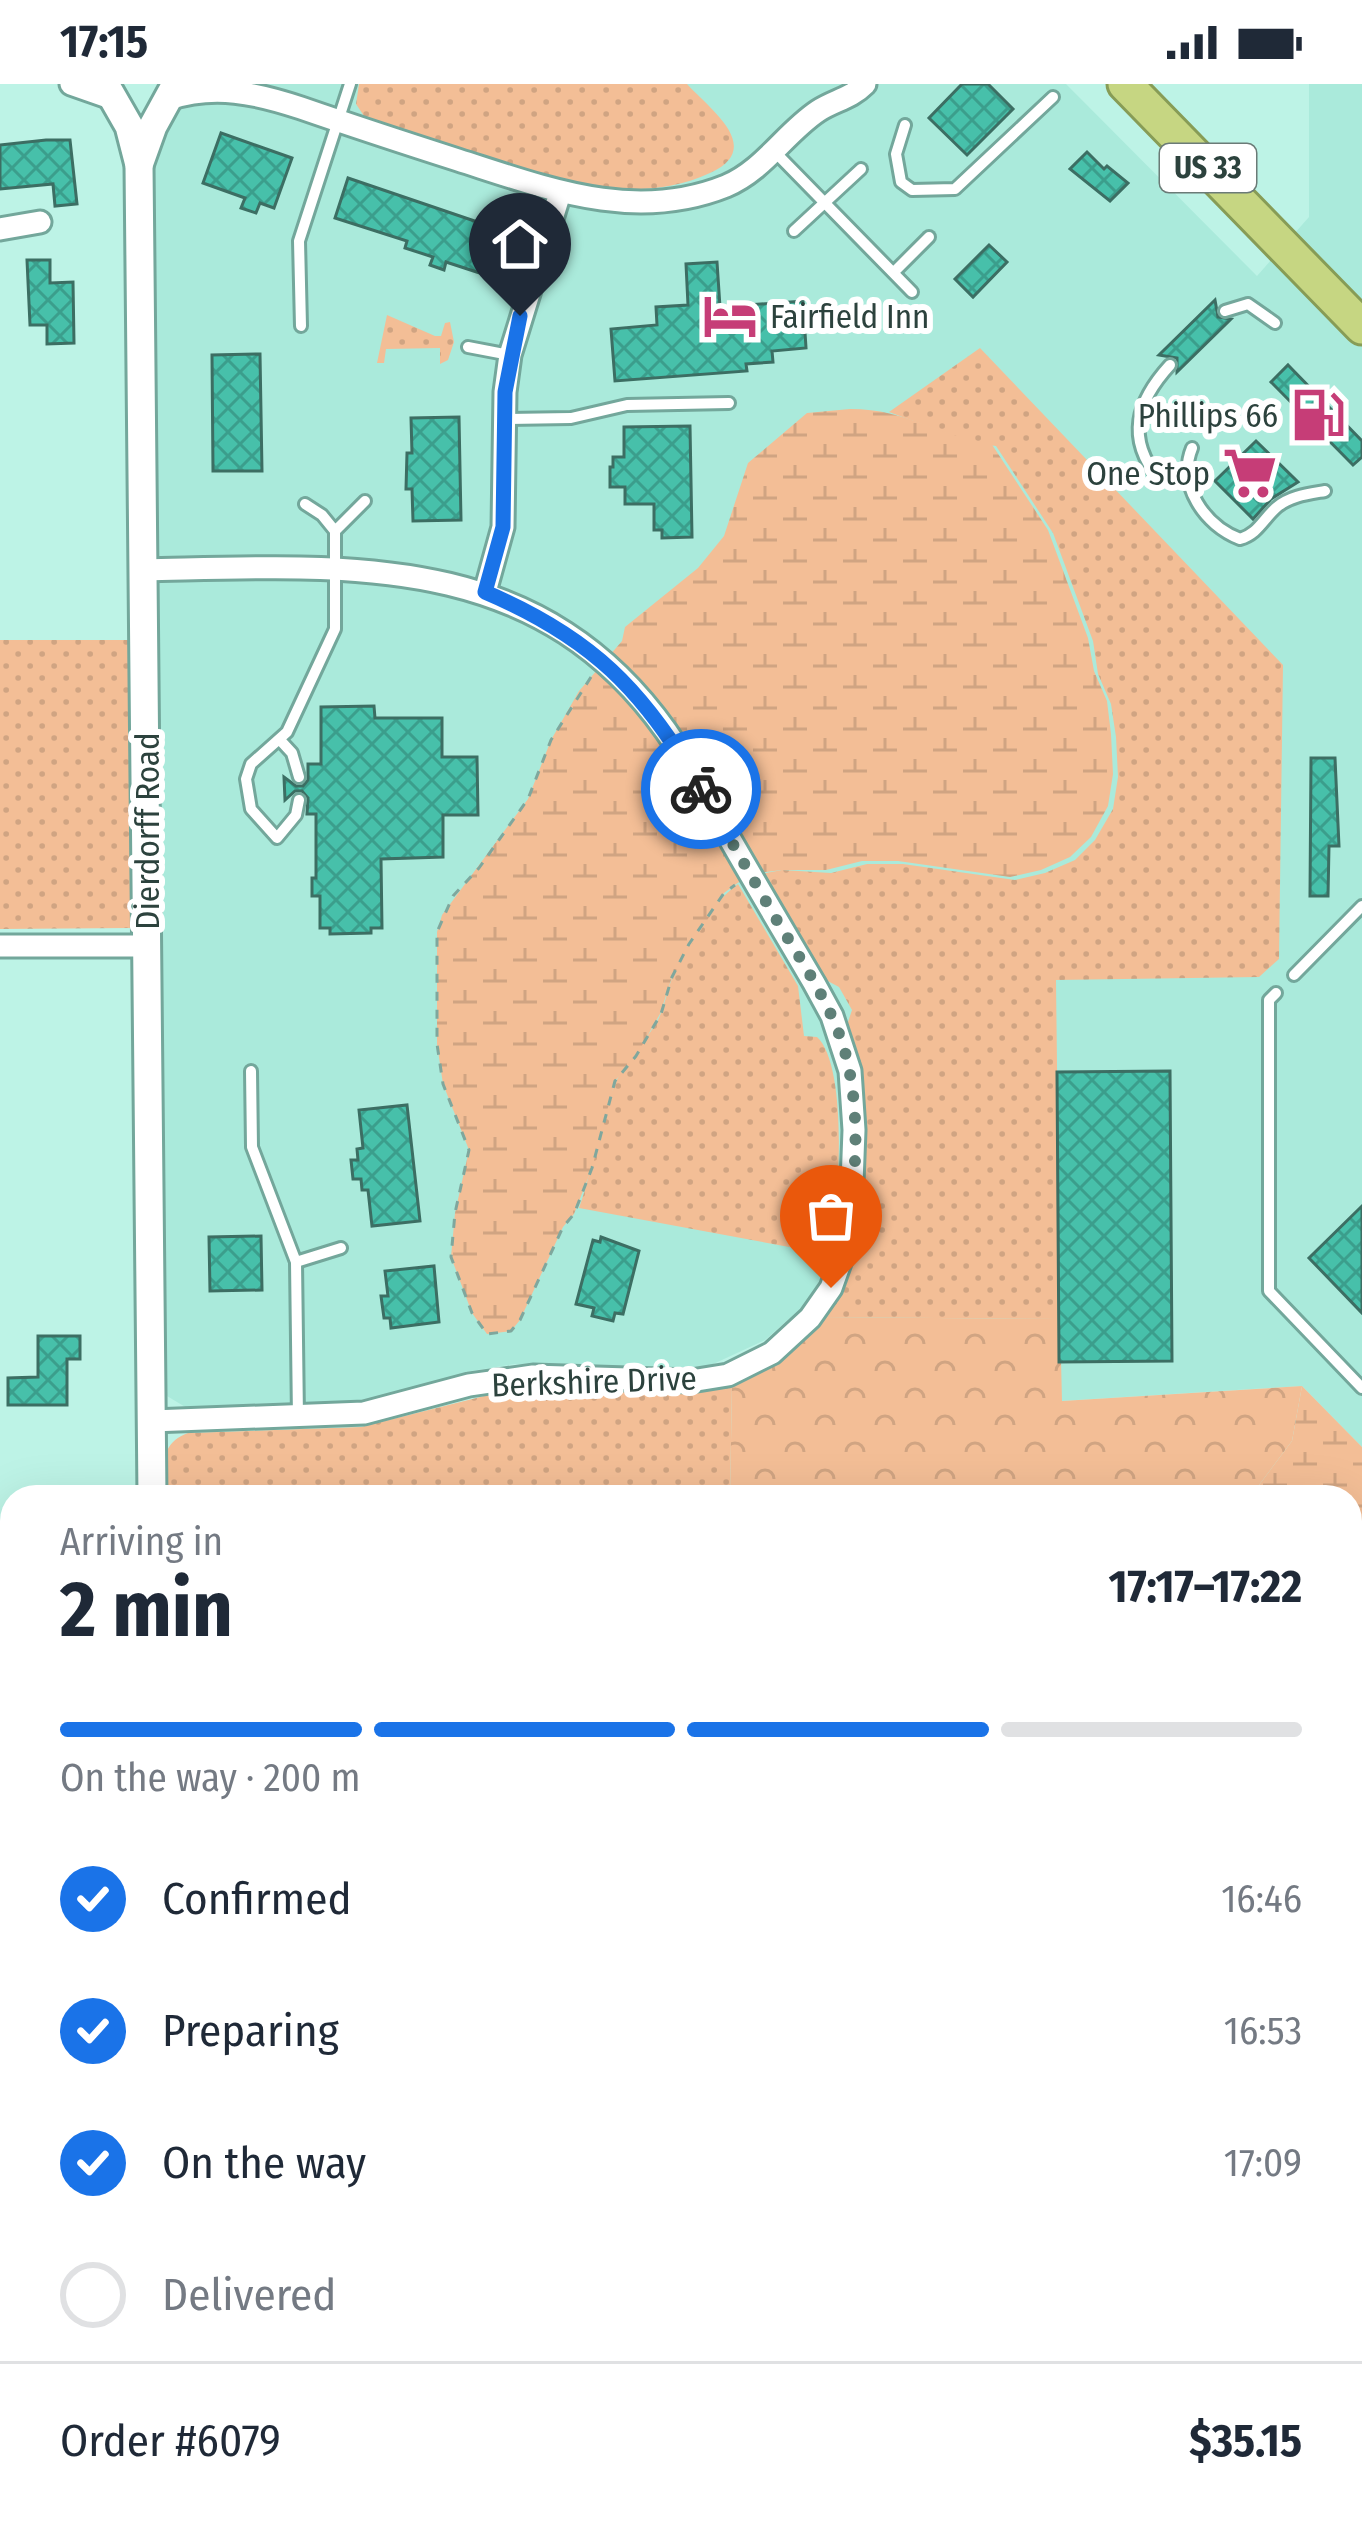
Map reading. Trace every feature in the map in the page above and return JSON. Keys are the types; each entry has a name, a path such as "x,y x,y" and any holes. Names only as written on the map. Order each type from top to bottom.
{"highway":[{"name":"US 33","path":"1125,84 1362,327"}],"street":[{"path":"71,84 110,95 139,112 188,89 241,86 560,193 631,203 692,197 730,184 775,152 819,111 850,98 865,84"},
{"path":"819,111 830,84"},
{"name":"Dierdorff Road","path":"110,95 128,126 139,165 152,1485"},
{"name":"Dierdorff Road","path":"139,165 170,96"},
{"path":"485,592 503,527 510,355 560,193"},
{"path":"0,229 40,222"},
{"name":"Berkshire Drive","path":"145,571 335,567 425,579 485,592 555,625 603,662 668,733 832,1016 850,1071 854,1130 846,1246 831,1288 809,1318 772,1353 728,1375 691,1381 577,1376 500,1379 398,1407 298,1418 152,1421"},
{"path":"0,946 148,946"}],"lane":[{"path":"301,326 298,241 350,84"},
{"path":"905,125 896,154 901,182 912,190 955,189 1053,97"},
{"path":"775,152 912,292"},
{"path":"794,231 861,169"},
{"path":"894,272 929,237"},
{"path":"1225,310 1249,304 1275,323"},
{"path":"468,346 510,355"},
{"path":"1159,479 1142,450 1139,414 1151,386 1169,365"},
{"path":"504,419 571,418 627,405 729,403"},
{"path":"1192,448 1185,474 1191,494 1230,536 1240,539 1255,533 1278,506 1324,491"},
{"path":"335,531 364,501"},
{"path":"299,800 296,815 277,838 258,819 246,794 251,764 287,732 335,629 335,531 305,504"},
{"path":"280,740 292,753 299,777"},
{"path":"1294,975 1362,906"},
{"path":"1276,993 1268,1000 1268,1291 1362,1388"},
{"path":"250,1071 252,1147 296,1262 298,1418"},
{"path":"296,1262 341,1248"}],"path":[{"path":"603,662 579,691 551,740 528,800 453,896 437,932 437,1044 442,1084 469,1150 454,1213 451,1257 472,1313 487,1334 511,1331 520,1320 554,1243 574,1214 592,1168 615,1081 661,1014 671,977 710,911 724,893 750,874"}],"shaded area":[{"path":"176,84 1066,84 1257,276 1309,217 1309,84 1362,84 1362,1447 1302,1386 1061,1401 1059,1319 790,1318 765,1340 711,1365 682,1369 515,1364 471,1371 375,1400 328,1407 187,1408 167,1396 162,1387 150,172"}],"green space":[{"path":"359,84 687,84 728,129 733,152 710,173 670,186 583,185 492,163 366,119 356,104"},
{"path":"387,315 435,336 441,336 445,323 450,322 454,342 448,360 440,364 440,348 386,349 384,363 377,363"},
{"path":"980,348 1283,665 1279,959 1259,977 1056,980 1060,1319 823,1317 838,1293 855,1056 847,1025 852,1010 839,987 822,978 761,874 782,870 831,873 867,864 903,864 1015,880 1075,860 1095,840 1113,809 1118,777 1111,704 1053,533 996,446 973,443 889,412"},
{"path":"850,409 889,413 991,443 1048,530 1107,701 1113,774 1108,806 1091,837 1070,857 1041,870 1010,877 898,861 862,861 826,870 750,874 724,893 672,977 660,1014 636,1056 615,1081 592,1168 574,1214 563,1227 520,1320 511,1331 487,1334 472,1313 451,1257 469,1150 443,1084 437,1044 437,932 442,915 528,799 551,740 579,691 622,641 625,627 698,568 724,536 748,463 807,413"},
{"path":"0,640 134,640 132,928 0,929"},
{"path":"738,884 798,986 804,1036 817,1037 834,1077 838,1175 827,1254 579,1208 616,1082 658,1020 693,938"},
{"path":"823,1317 1060,1319 1062,1401 1302,1386 1292,1441 1259,1485 730,1485 732,1385"},
{"path":"732,1385 730,1485 164,1485 167,1451 188,1433 361,1427 512,1389 679,1394"},
{"path":"1302,1386 1362,1447 1362,1485 1259,1485 1292,1441"}],"building":[{"path":"962,84 988,84 1013,109 967,155 929,118"},
{"path":"221,133 292,158 274,208 260,203 256,213 241,208 245,198 203,183"},
{"path":"70,140 77,204 55,206 53,184 0,189 0,145"},
{"path":"1087,152 1128,183 1110,201 1070,169"},
{"path":"348,178 504,231 489,276 446,262 444,270 430,265 433,257 405,248 407,241 335,218"},
{"path":"989,245 1007,262 973,297 955,279"},
{"path":"27,260 50,260 50,283 73,282 74,343 47,344 47,325 30,325"},
{"name":"Fairfield Inn","path":"717,262 720,307 803,301 806,348 772,351 773,362 746,364 747,371 615,381 611,329 657,325 656,307 688,305 686,264"},
{"path":"1215,300 1218,317 1231,319 1177,372 1177,358 1159,355"},
{"path":"260,354 262,471 213,471 212,355"},
{"path":"1288,365 1362,441 1362,457 1353,465 1271,382"},
{"path":"459,417 461,520 413,521 412,489 406,489 411,418"},
{"path":"690,426 692,537 662,538 662,530 654,530 654,504 625,504 625,487 610,487 610,467 613,457 624,457 624,427"},
{"path":"1256,441 1298,482 1271,499 1253,519 1215,481"},
{"path":"374,706 375,718 442,718 442,757 477,757 478,815 443,815 443,857 381,859 382,928 371,928 371,933 330,934 330,928 320,928 320,896 312,896 316,814 307,814 308,798 302,791 285,800 284,777 303,786 308,764 321,764 321,707"},
{"path":"1311,758 1335,758 1339,846 1329,846 1328,896 1310,896"},
{"path":"1170,1071 1172,1361 1059,1362 1057,1072"},
{"path":"407,1105 420,1221 372,1226 368,1190 362,1190 361,1179 353,1179 351,1160 358,1160 357,1149 363,1148 359,1110"},
{"path":"1362,1206 1362,1313 1309,1258"},
{"path":"261,1236 262,1290 210,1291 209,1237"},
{"path":"601,1237 639,1251 623,1314 615,1313 613,1321 592,1316 594,1308 576,1304 593,1240 600,1242"},
{"path":"434,1266 439,1322 391,1328 390,1318 384,1318 381,1296 388,1296 385,1271"},
{"path":"38,1336 80,1336 80,1359 67,1359 67,1405 8,1405 8,1378 38,1377"}],"way so far":[{"path":"701,789 832,1016 850,1071 851,1210 846,1246 831,1288"}],"place":[{"name":"Fairfield Inn","path":"730,316"},
{"name":"Phillips 66","path":"1318,415"},
{"name":"One Stop","path":"1250,473"}],"route":[{"path":"520,316 505,392 503,527 485,592 555,625 623,680 668,733 701,789"}]}
